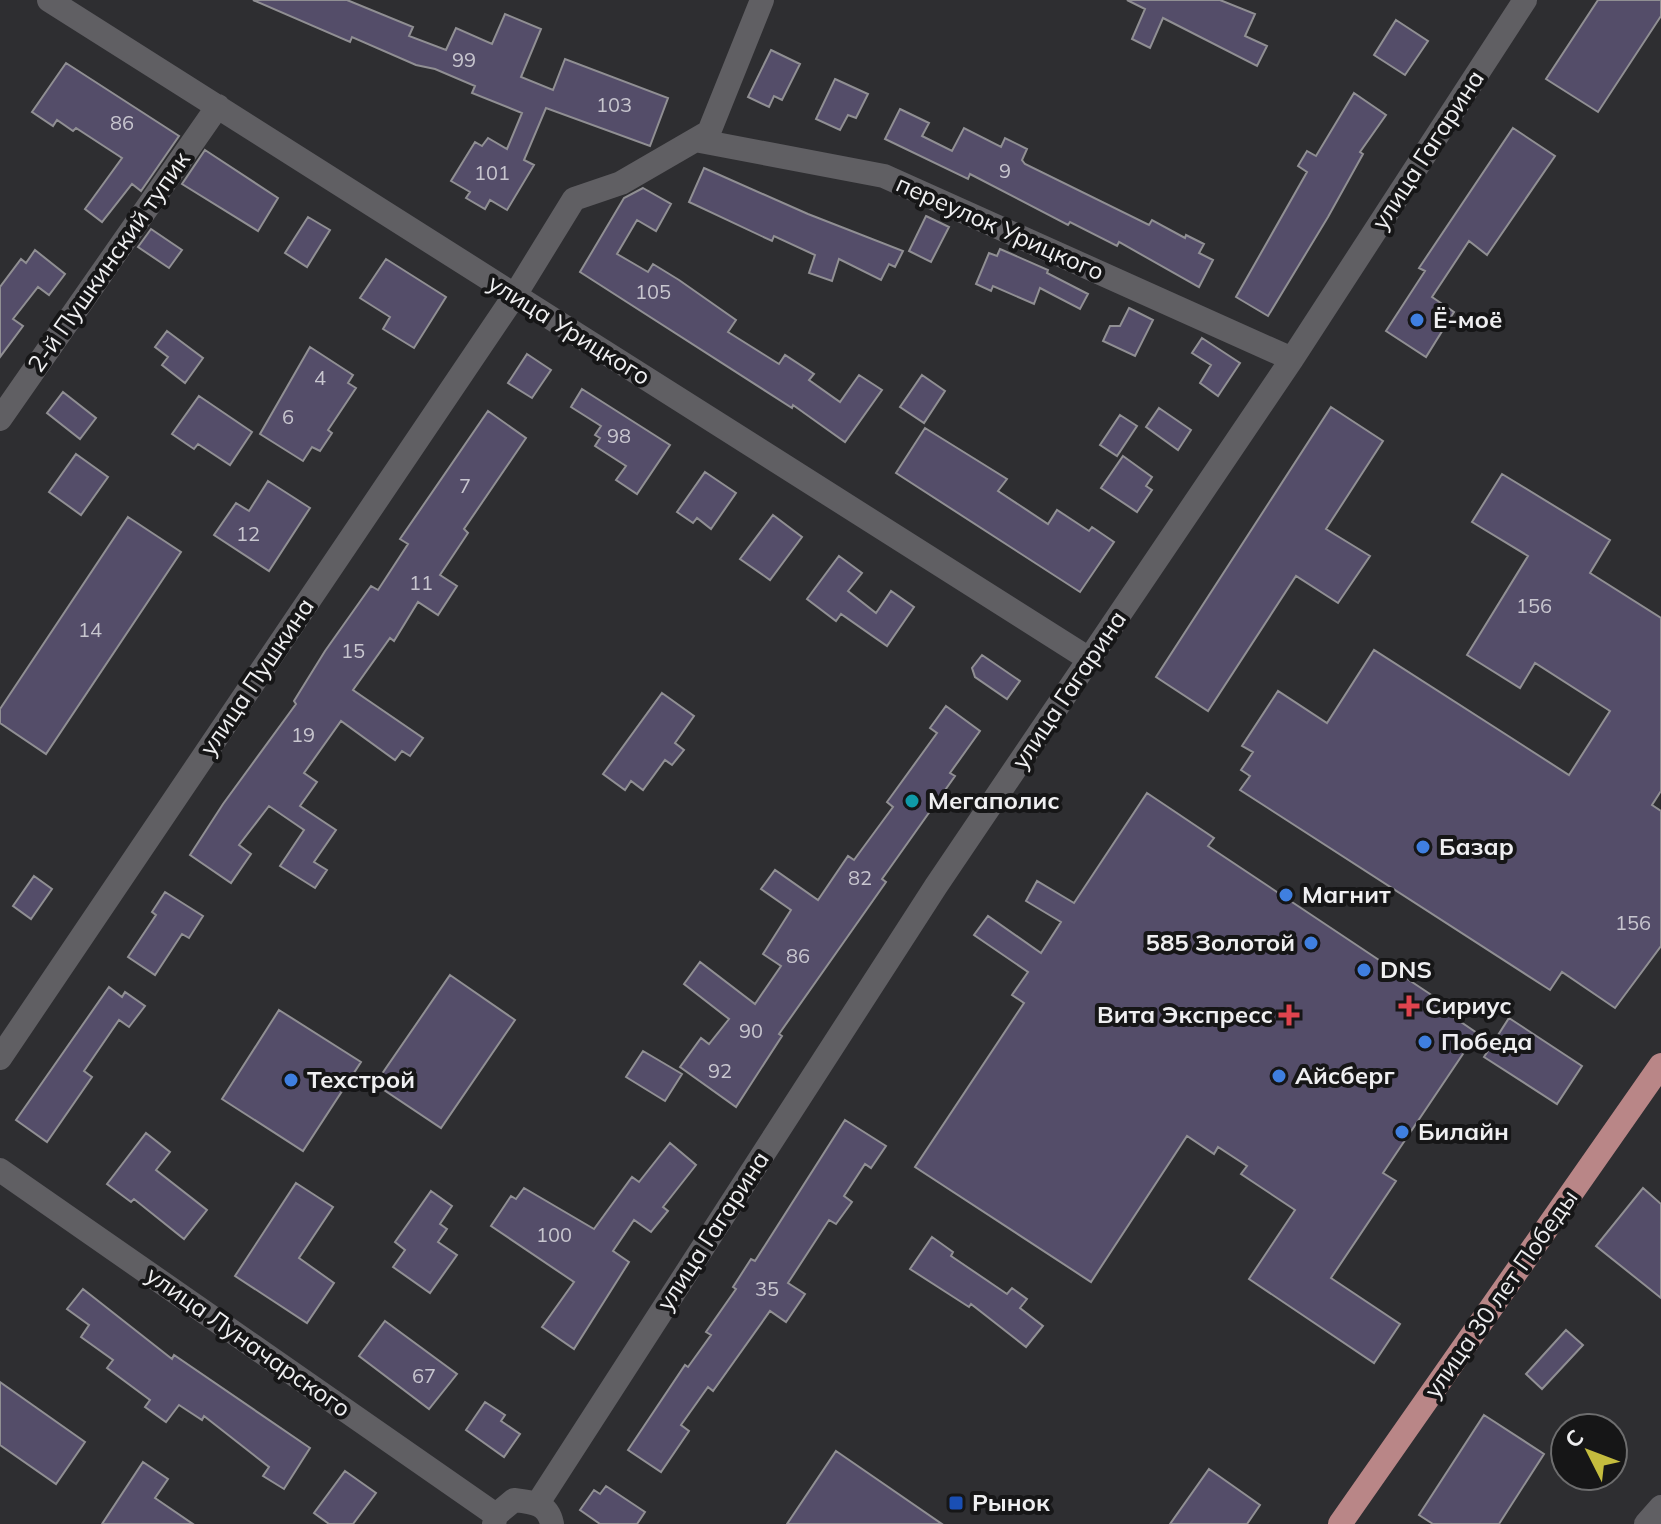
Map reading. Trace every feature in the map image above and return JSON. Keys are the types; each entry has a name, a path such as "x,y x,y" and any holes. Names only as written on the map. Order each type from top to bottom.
{"main road":[{"name":"улица 30 лет Победы","path":"1340,1524 1661,1065"}],"street":[{"name":"улица Урицкого","path":"49,0 1089,659"},
{"path":"695,140 709,132 762,0"},
{"name":"улица Гагарина","path":"538,1503 927,900 1292,359 1525,0"},
{"name":"2-й Пушкинский тупик","path":"0,419 218,106"},
{"name":"улица Пушкина","path":"0,1058 515,295 574,199 621,183 695,140"},
{"name":"переулок Урицкого","path":"695,140 884,176 1292,359"},
{"name":"улица Луначарского","path":"0,1170 495,1520"},
{"path":"495,1520 514,1500 538,1503 550,1515 552,1524"},
{"path":"1646,1524 1661,1507"}],"building":[{"path":"253,0 347,0 413,27 409,36 446,50 456,28 492,44 505,14 541,29 521,77 553,90 565,59 668,98 650,146 546,108 524,160 534,165 507,210 490,200 485,209 466,198 470,192 451,181 475,142 482,146 488,138 507,149 522,113 472,93 475,86 435,69 416,65 352,37 350,42"},
{"path":"1127,0 1220,0 1255,14 1245,36 1267,46 1257,66 1163,18 1150,48 1132,39 1145,9"},
{"path":"1598,0 1661,0 1661,16 1598,112 1546,79"},
{"path":"1396,20 1428,41 1405,75 1374,55"},
{"path":"771,50 800,64 782,100 774,96 769,107 748,97"},
{"path":"66,63 179,136 141,191 132,184 102,222 85,209 122,158 76,128 73,131 57,120 53,126 32,112"},
{"path":"835,79 868,94 856,118 848,115 840,130 816,119"},
{"path":"1354,93 1386,115 1360,152 1363,154 1328,217 1268,316 1236,297 1307,172 1298,166 1307,151 1316,156"},
{"path":"900,109 929,123 922,136 952,151 964,128 1001,147 1005,138 1027,149 1022,160 1025,164 1149,225 1152,220 1185,238 1186,235 1204,244 1199,253 1213,260 1199,287 1119,242 1117,246 1070,222 1068,225 970,174 968,179 885,139"},
{"path":"1513,128 1555,156 1487,255 1469,241 1432,297 1454,312 1426,357 1386,331 1425,271 1419,268"},
{"path":"205,150 278,198 258,231 182,184"},
{"path":"704,168 808,214 903,251 895,267 889,264 881,280 839,259 832,281 809,273 815,255 774,236 772,241 689,202"},
{"path":"643,188 671,204 656,231 637,220 617,254 648,272 653,264 679,280 736,320 728,332 779,364 785,355 814,374 809,380 840,402 859,375 882,390 845,442 793,405 792,408 580,272 624,198"},
{"path":"926,216 949,227 931,262 909,251"},
{"path":"308,217 330,230 307,267 285,253"},
{"path":"151,229 182,250 169,268 138,247"},
{"path":"1000,249 1048,270 1047,273 1088,294 1080,309 1040,288 1034,304 993,286 991,291 976,284 989,253 997,256"},
{"path":"35,250 65,274 49,295 38,287 13,319 23,326 0,357 0,287 21,259 26,263"},
{"path":"386,259 446,297 414,348 383,329 390,317 360,298"},
{"path":"1129,308 1153,320 1135,356 1103,341 1110,326 1120,326"},
{"path":"167,331 203,358 185,383 162,365 168,357 155,347"},
{"path":"1202,338 1240,363 1218,396 1200,383 1211,365 1192,353"},
{"path":"310,347 353,375 348,383 356,388 328,430 332,433 320,451 312,447 303,461 260,434"},
{"path":"527,354 551,370 532,398 508,383"},
{"path":"922,375 945,391 924,423 900,407"},
{"path":"582,389 670,445 637,494 616,480 626,466 595,446 600,438 595,435 601,426 571,407"},
{"path":"63,392 96,418 80,439 47,413"},
{"path":"199,396 252,432 230,465 198,444 194,449 172,434"},
{"path":"1331,407 1383,441 1326,529 1370,556 1338,603 1296,576 1208,711 1156,677"},
{"path":"1159,408 1191,430 1178,450 1146,427"},
{"path":"488,411 526,438 464,529 468,533 440,575 457,586 438,615 418,602 394,641 390,638 353,690 423,738 410,756 402,751 395,760 341,721 304,773 317,782 300,806 336,830 314,862 327,870 315,888 280,866 304,830 269,806 239,845 251,854 231,883 190,855 296,704 294,701 325,651 371,586 378,590 408,544 400,539"},
{"path":"1120,415 1137,426 1117,456 1100,445"},
{"path":"925,428 1007,479 998,491 1048,524 1057,510 1089,531 1092,527 1114,542 1080,592 896,473"},
{"path":"76,454 108,477 81,515 49,492"},
{"path":"1123,456 1152,477 1146,486 1152,490 1137,512 1101,488"},
{"path":"705,472 736,493 711,529 697,518 693,523 677,512"},
{"path":"1502,474 1610,540 1590,573 1661,618 1661,791 1652,805 1661,811 1661,946 1615,1008 1562,972 1550,990 1240,790 1250,776 1241,770 1253,752 1242,746 1278,691 1327,723 1374,650 1569,775 1610,711 1535,663 1520,688 1467,655 1528,556 1472,522"},
{"path":"268,481 310,508 269,571 214,535 236,503 249,511"},
{"path":"773,515 802,537 770,580 740,559"},
{"path":"128,517 181,552 46,754 0,723 0,709"},
{"path":"839,556 862,573 848,591 876,613 891,591 914,607 887,646 841,614 836,621 807,599"},
{"path":"982,655 1020,681 1007,699 975,677 972,668"},
{"path":"662,693 694,716 675,743 684,750 672,765 665,760 643,790 631,781 625,790 603,774"},
{"path":"946,706 980,731 950,773 955,776 882,879 886,882 779,1034 782,1036 736,1107 680,1067 701,1038 709,1044 729,1019 684,984 700,962 755,1004 781,966 763,954 791,910 761,889 775,870 818,900 848,856 854,860 893,807 887,802 937,733 930,728"},
{"name":"Айсберг","path":"1147,793 1214,838 1208,846 1439,1000 1436,1005 1477,1033 1383,1173 1396,1181 1331,1278 1400,1324 1374,1363 1249,1279 1295,1210 1241,1174 1247,1166 1218,1147 1214,1154 1187,1136 1091,1282 915,1167 1024,1003 1012,995 1028,972 974,935 988,916 1041,953 1061,922 1026,901 1037,881 1074,903"},
{"path":"34,876 52,889 31,919 13,906"},
{"path":"165,892 203,916 189,938 182,934 155,975 128,957 156,915 152,912"},
{"path":"450,975 515,1020 441,1128 375,1084"},
{"path":"109,987 122,997 125,992 145,1006 129,1027 119,1020 84,1071 92,1077 47,1142 16,1120"},
{"name":"Техстрой","path":"279,1010 361,1062 303,1151 222,1099"},
{"path":"1509,1018 1582,1066 1557,1104 1484,1057"},
{"path":"643,1051 682,1074 665,1101 626,1077"},
{"path":"845,1120 886,1146 871,1168 865,1164 844,1196 852,1202 836,1224 829,1220 788,1283 805,1294 786,1322 770,1311 713,1391 708,1387 681,1425 689,1431 661,1472 628,1450 685,1365 688,1367 711,1335 706,1332 736,1289 733,1287 751,1259 755,1261"},
{"path":"146,1133 170,1152 156,1170 207,1210 184,1239 134,1199 131,1202 107,1184"},
{"path":"670,1143 696,1165 663,1207 668,1211 651,1232 634,1220 613,1251 629,1262 574,1349 542,1327 574,1282 491,1226 511,1196 516,1199 524,1188 594,1229 632,1177 639,1182"},
{"path":"296,1183 333,1207 299,1258 334,1283 307,1323 235,1276"},
{"path":"1643,1188 1661,1204 1661,1298 1596,1246"},
{"path":"431,1191 452,1206 440,1224 447,1229 438,1242 457,1255 430,1293 393,1267 405,1250 395,1242"},
{"path":"932,1237 953,1252 951,1256 1007,1294 1012,1288 1027,1299 1020,1308 1043,1326 1026,1347 971,1304 969,1307 910,1269"},
{"path":"83,1289 172,1359 174,1355 310,1448 284,1489 263,1476 269,1467 204,1416 202,1420 179,1405 166,1422 145,1407 150,1400 107,1368 113,1360 81,1337 89,1325 67,1309"},
{"path":"385,1321 457,1374 429,1409 359,1356"},
{"path":"1566,1330 1583,1345 1542,1389 1526,1374"},
{"path":"0,1382 85,1442 56,1484 0,1445"},
{"path":"485,1402 505,1415 501,1421 520,1434 504,1457 466,1430"},
{"path":"1484,1415 1544,1454 1499,1524 1433,1524 1419,1515"},
{"path":"836,1451 942,1524 787,1524"},
{"path":"143,1462 168,1479 155,1498 193,1524 102,1524"},
{"path":"1209,1469 1260,1505 1247,1524 1170,1524"},
{"path":"345,1471 376,1493 353,1524 329,1524 314,1513"},
{"path":"606,1486 645,1512 637,1524 600,1524 580,1510 594,1490 600,1494"}],"place":[{"name":"Ё-моё","path":"1417,320"},
{"name":"Мегаполис","path":"912,801"},
{"name":"Базар","path":"1423,847"},
{"name":"Магнит","path":"1286,895"},
{"name":"585 Золотой","path":"1311,943"},
{"name":"DNS","path":"1364,970"},
{"name":"Сириус","path":"1409,1006"},
{"name":"Вита Экспресс","path":"1289,1015"},
{"name":"Победа","path":"1425,1042"},
{"name":"Айсберг","path":"1279,1076"},
{"name":"Техстрой","path":"291,1080"},
{"name":"Билайн","path":"1402,1132"},
{"name":"Рынок","path":"956,1503"}]}
